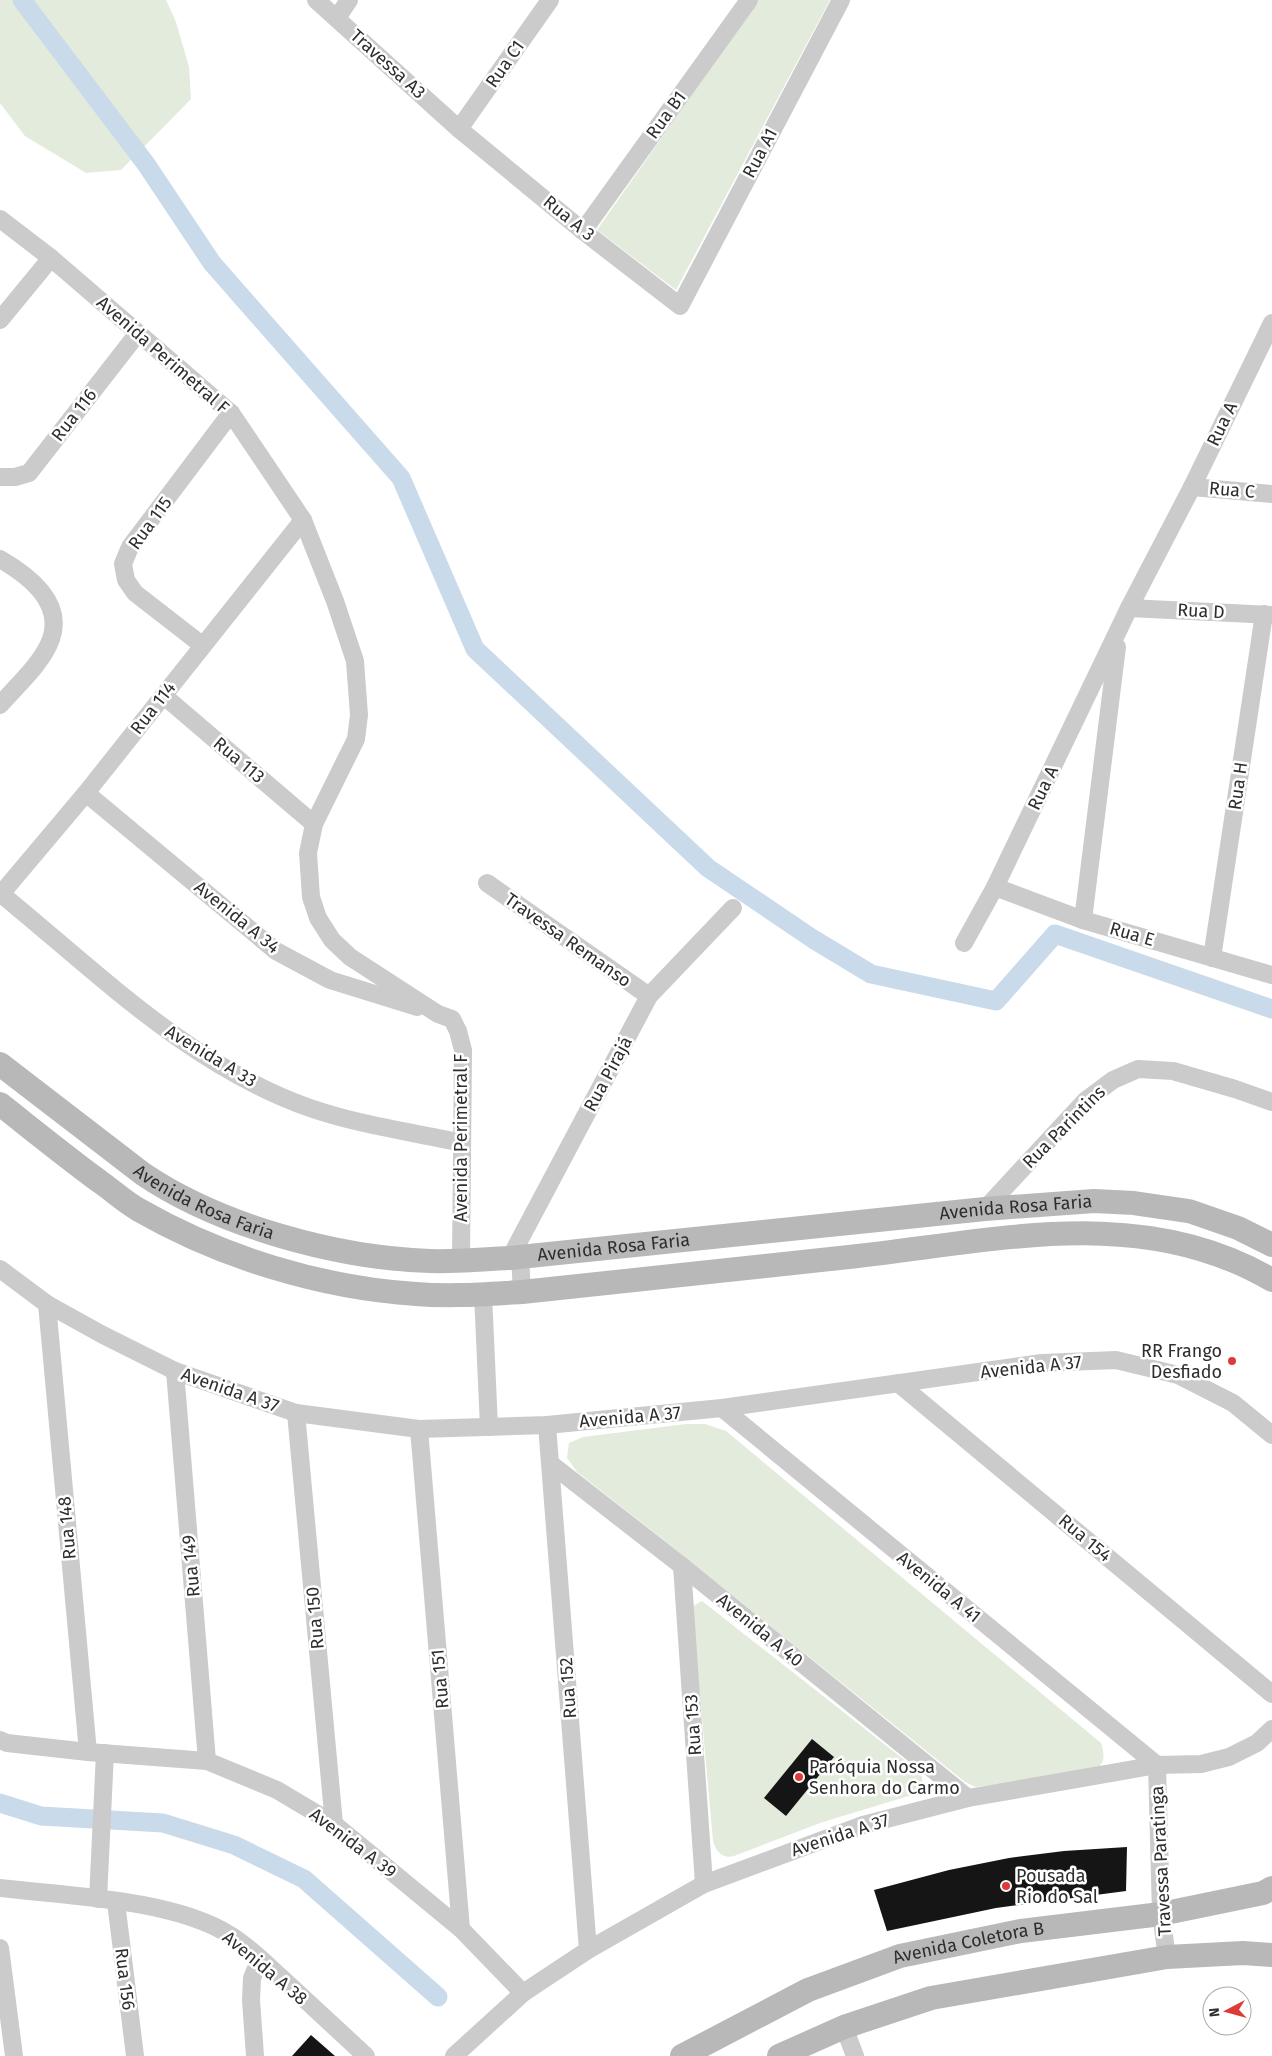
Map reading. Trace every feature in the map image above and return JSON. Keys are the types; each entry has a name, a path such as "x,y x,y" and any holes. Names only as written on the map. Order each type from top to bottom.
{"street":[{"name":"Travessa A3","path":"316,0 459,129"},
{"path":"337,18 349,0"},
{"name":"Rua C1","path":"459,129 550,0"},
{"name":"Rua B1","path":"583,230 749,0"},
{"name":"Rua A1","path":"680,306 841,0"},
{"name":"Rua A 3","path":"459,129 680,306"},
{"name":"Avenida Perimetral F","path":"0,219 51,258 231,413 303,520 335,601 355,661 359,715 356,739 314,824 308,853 311,897 318,918 332,940 350,957 438,1014 452,1019 458,1031 463,1050 461,1260"},
{"path":"0,320 51,258"},
{"name":"Rua A","path":"964,943 995,887 1130,608 1192,487 1272,323"},
{"name":"Rua 116","path":"0,477 16,477 28,473 138,333"},
{"name":"Rua 115","path":"202,645 135,593 126,580 123,564 130,547 231,413"},
{"name":"Rua C","path":"1192,487 1272,494"},
{"name":"Rua 114","path":"0,894 86,793 303,520"},
{"path":"0,559 24,574 45,595 52,612 53,627 52,638 46,650 33,668 0,705"},
{"name":"Rua D","path":"1130,608 1268,615"},
{"name":"Rua H","path":"1212,958 1268,615"},
{"name":"Rua A","path":"1083,920 1119,632"},
{"name":"Rua 113","path":"164,696 314,824"},
{"name":"Avenida A 34","path":"86,793 276,951 330,980 438,1014"},
{"name":"Travessa Remanso","path":"487,883 649,996"},
{"name":"Rua E","path":"995,887 1083,920 1272,975"},
{"name":"Avenida A 33","path":"0,894 159,1024 214,1062 250,1082 310,1108 342,1117 462,1143"},
{"name":"Rua Pirajá","path":"515,1257 649,996 733,908"},
{"name":"Avenida Rosa Faria","path":"0,1064 143,1174 196,1205 272,1233 333,1248 387,1258 430,1261 515,1257 985,1209 1094,1201 1134,1203 1189,1212 1238,1228 1272,1245"},
{"name":"Rua Parintins","path":"985,1209 1085,1101 1112,1080 1138,1069 1173,1071 1235,1088 1272,1102"},
{"name":"Avenida Rosa Faria","path":"0,1104 137,1209 176,1229 225,1250 277,1268 332,1282 370,1289 416,1294 522,1292 864,1255 1017,1236 1091,1232 1158,1238 1191,1246 1229,1258 1272,1280"},
{"path":"860,1223 864,1255"},
{"path":"515,1257 522,1292"},
{"name":"Avenida A 37","path":"0,1269 47,1304 103,1335 176,1370 296,1413 419,1429 547,1425 722,1408 1042,1363 1116,1360 1178,1376 1233,1403 1272,1435"},
{"path":"483,1294 489,1427"},
{"name":"Rua 148","path":"47,1304 102,1808 98,1900"},
{"name":"Rua 149","path":"176,1370 208,1761"},
{"name":"Rua 154","path":"898,1383 1272,1694"},
{"name":"Avenida A 41","path":"722,1408 1156,1765"},
{"name":"Rua 150","path":"296,1413 334,1824"},
{"name":"Rua 152","path":"547,1425 588,1950"},
{"name":"Rua 151","path":"419,1429 461,1930"},
{"name":"Avenida A 40","path":"551,1464 682,1566 968,1798"},
{"name":"Rua 153","path":"682,1566 704,1884"},
{"name":"Avenida A 37","path":"454,2056 523,1992 588,1950 704,1884 863,1825 968,1798 1156,1765 1201,1764 1229,1756 1257,1743 1272,1729"},
{"name":"Avenida A 39","path":"0,1740 7,1743 96,1752 208,1761 277,1790 334,1824 461,1930 523,1992"},
{"name":"Travessa Paratinga","path":"1156,1765 1161,1914 1167,1958"},
{"name":"Avenida A 38","path":"0,1888 168,1910 206,1923 230,1935 260,1959 366,2056"},
{"name":"Avenida Coletora B","path":"682,2056 808,1990 900,1956 1020,1931 1161,1914 1263,1893 1272,1888"},
{"name":"Rua 156","path":"116,1902 135,2056"},
{"path":"0,1948 14,2056"},
{"path":"779,2056 844,2027 930,1998 1167,1958 1243,1953 1272,1955"},
{"path":"255,2056 251,2000 252,1978 260,1959"},
{"path":"844,2027 855,2056"}],"green space":[{"path":"0,0 166,0 176,22 189,67 191,99 121,170 86,173 25,136 0,103"},
{"path":"758,0 830,0 676,290 597,230"},
{"path":"686,1424 705,1424 726,1431 1101,1743 1104,1756 1101,1765 1093,1771 1081,1774 976,1787 965,1782 577,1472 567,1458 569,1443 583,1437"},
{"path":"702,1601 921,1773 923,1784 915,1794 820,1823 734,1856 730,1857 720,1854 713,1841 692,1608"}],"building":[{"name":"Paróquia Nossa Senhora do Carmo","path":"812,1739 834,1757 786,1816 764,1798"},
{"name":"Pousada Rio do Sal","path":"1127,1847 1126,1891 996,1908 887,1931 874,1890 949,1870 1009,1858 1064,1851"},
{"path":"311,2035 335,2056 292,2056"}],"waterway":[{"path":"22,0 146,164 212,263 401,478 475,649 708,868 813,939 871,974 996,1001 1055,934 1272,1009"},
{"path":"0,1803 41,1816 163,1823 234,1845 304,1879 438,1997"}],"place":[{"name":"RR Frango Desfiado","path":"1232,1361"},
{"name":"Paróquia Nossa Senhora do Carmo","path":"799,1777"},
{"name":"Pousada Rio do Sal","path":"1006,1886"}]}
